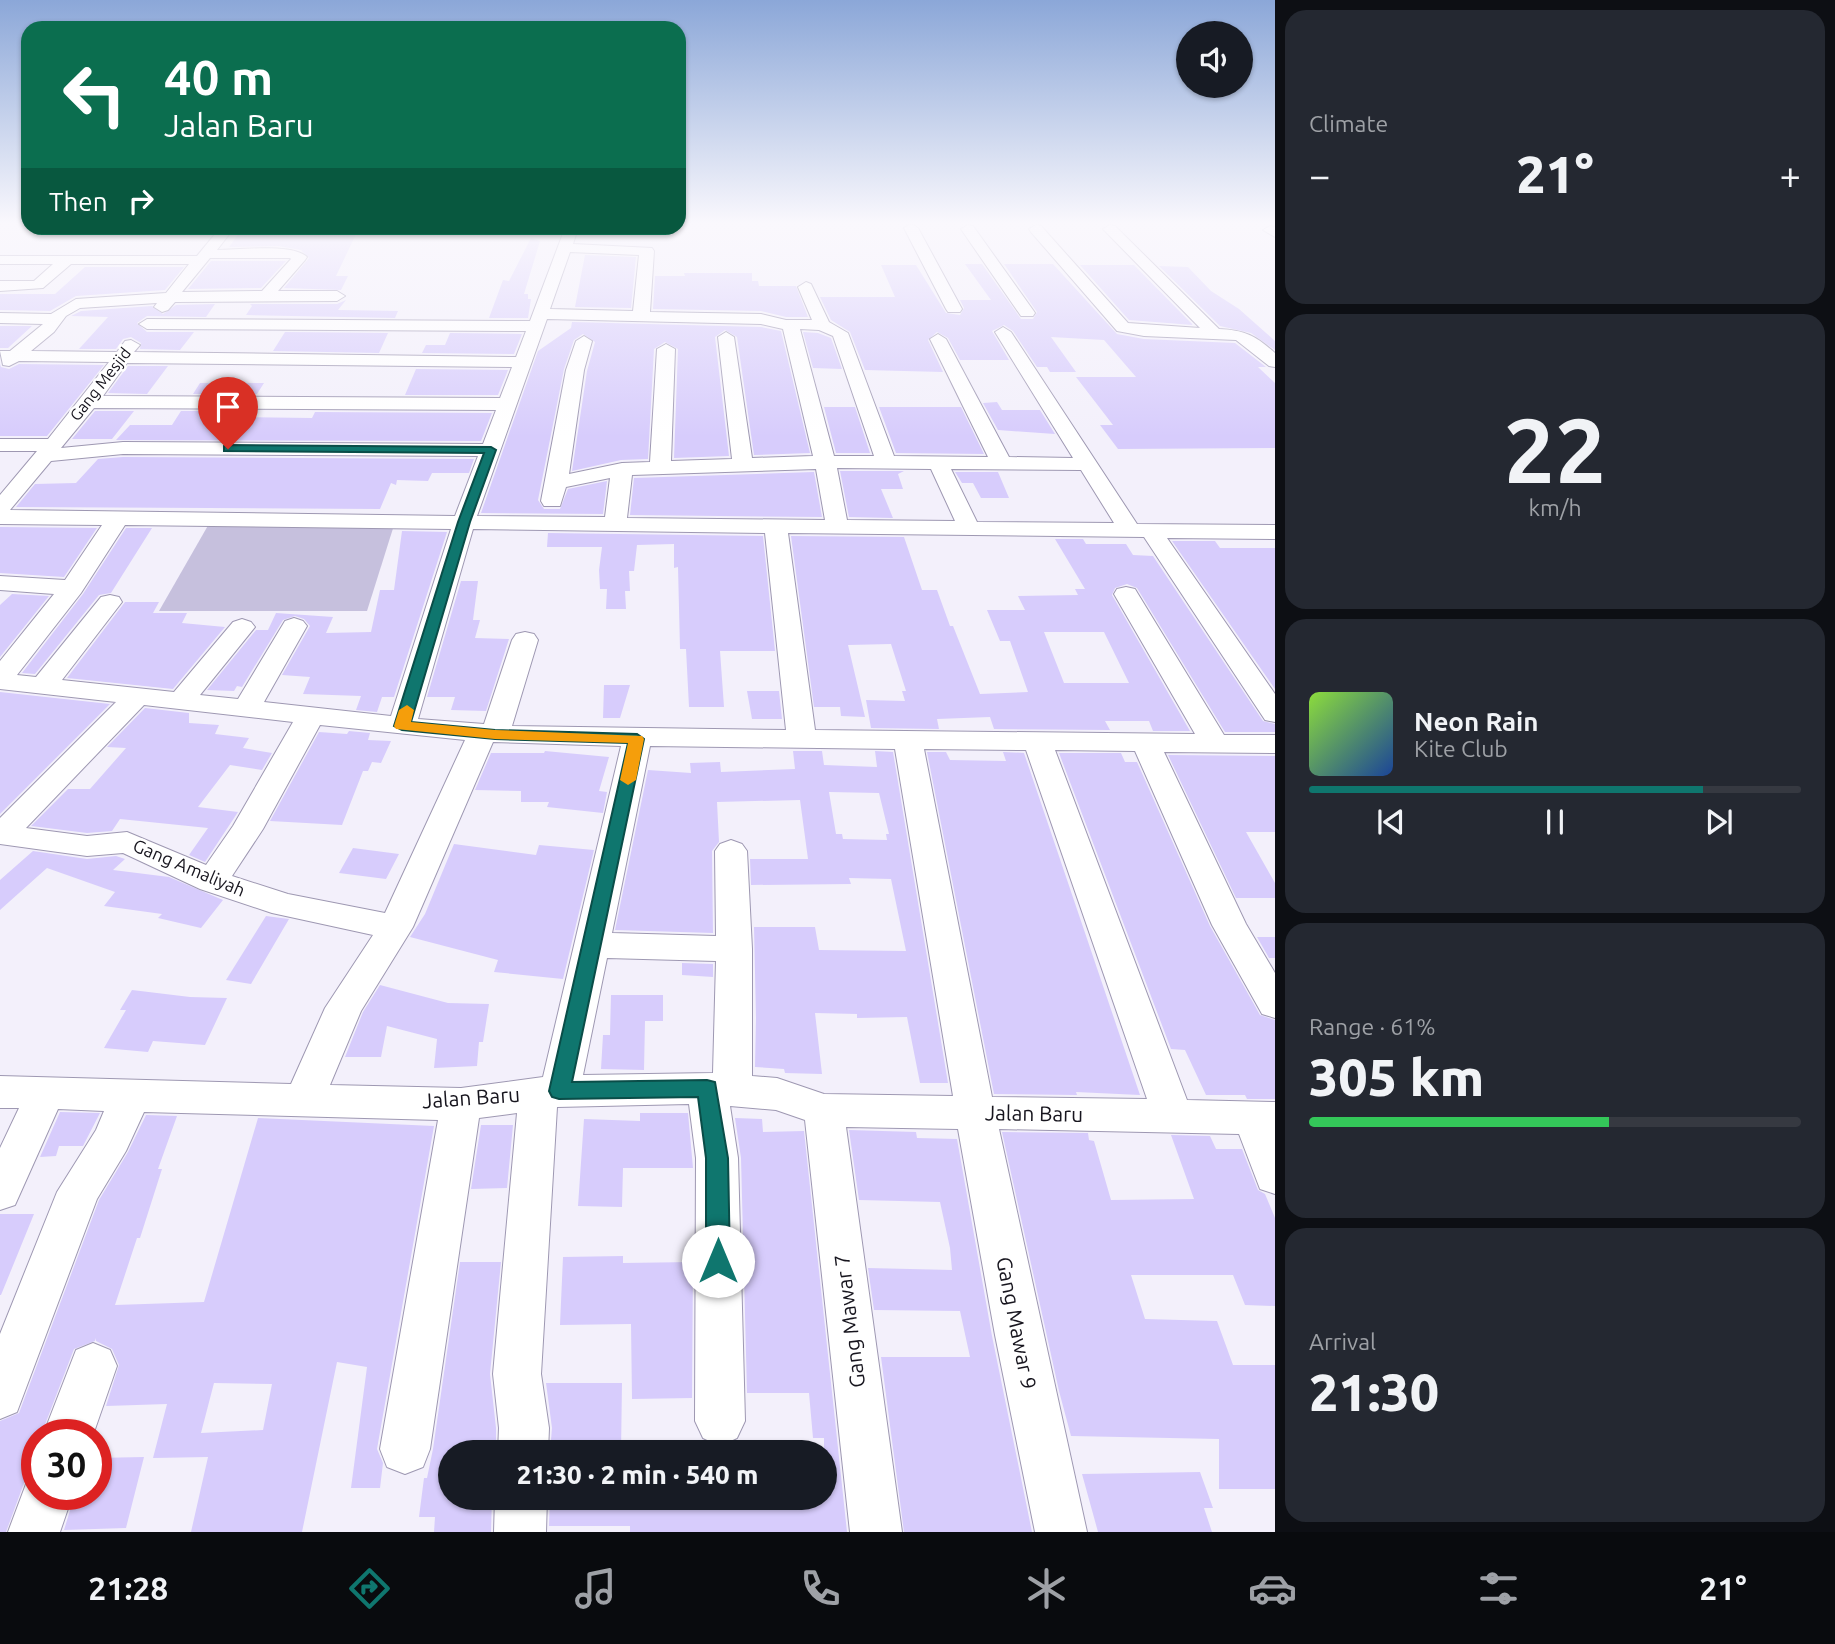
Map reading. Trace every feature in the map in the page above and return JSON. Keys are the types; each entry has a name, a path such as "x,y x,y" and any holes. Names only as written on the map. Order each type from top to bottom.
{"street":[{"name":"Gang Mesjid","path":"0,509 89,402 173,293"},
{"path":"402,726 464,522 506,404 552,293"},
{"path":"640,317 642,293"},
{"path":"809,293 822,325"},
{"path":"946,293 954,309"},
{"path":"1013,293 1027,313"},
{"path":"1094,293 1124,327 1144,331 1213,332 1244,336 1275,362"},
{"path":"1174,293 1213,332"},
{"path":"0,369 7,356 66,308 76,304 170,297 337,296"},
{"path":"541,315 567,301"},
{"path":"147,324 541,315 761,319 789,324 822,325 840,333 886,462"},
{"path":"0,318 54,319"},
{"path":"789,324 794,328 837,527"},
{"path":"1003,332 1087,464 1140,530 1275,714"},
{"path":"726,337 743,466"},
{"path":"938,339 1002,464"},
{"path":"545,523 557,483 575,369 584,341"},
{"path":"660,468 666,349"},
{"path":"7,356 524,362"},
{"path":"89,402 506,404"},
{"path":"0,445 46,451 122,448 491,450"},
{"path":"557,483 622,469 886,462 1087,464"},
{"path":"938,463 968,528"},
{"path":"615,525 622,469"},
{"path":"0,517 1275,532"},
{"path":"0,680 72,588 118,518"},
{"path":"776,526 802,740"},
{"path":"0,583 72,588"},
{"path":"1126,594 1214,743"},
{"path":"43,686 110,602"},
{"path":"247,707 294,626"},
{"path":"181,701 242,627"},
{"path":"304,1100 344,1008 396,927 489,734 525,640"},
{"path":"0,680 489,734 637,739 1037,740 1275,744"},
{"name":"Gang Amaliyah","path":"137,696 92,747 67,768 7,829 5,835 87,846 127,842 212,881 284,905 396,927"},
{"path":"212,881 247,829 311,715"},
{"path":"524,1440 517,1374 549,1092 593,945 637,739"},
{"name":"Gang Mawar 9","path":"908,740 975,1113 1032,1405 1061,1532"},
{"path":"1037,740 1173,1116"},
{"path":"1145,741 1229,925 1275,1004"},
{"path":"720,1420 717,1158 720,1090 734,949 731,851"},
{"path":"593,945 734,949"},
{"name":"Jalan Baru","path":"0,1092 461,1104 549,1092 720,1090 777,1094 824,1111 1264,1118"},
{"path":"0,1192 46,1093"},
{"path":"0,1395 78,1192 112,1139 131,1095"},
{"path":"405,1449 461,1104"},
{"name":"Gang Mawar 7","path":"824,1111 876,1532"},
{"path":"1264,1118 1275,1176"},
{"path":"74,1419 93,1366"},
{"path":"34,1532 42,1510"},
{"path":"520,1532 521,1510"}],"shaded area":[{"path":"210,522 395,522 367,611 159,611"}],"building":[{"path":"113,293 76,296 50,311 0,310 0,294"},
{"path":"498,293 528,294 528,299 531,299 528,318 489,318"},
{"path":"578,293 632,293 631,308 575,307"},
{"path":"654,293 799,293 808,317 786,317 761,311 653,309"},
{"path":"893,293 934,293 946,313 960,315 964,308 960,300 991,300 986,293 1003,293 1021,319 1033,319 1037,312 1024,293 1080,293 1117,334 1144,339 1235,343 1266,367 1258,367 1275,383 1275,448 1118,449 1100,425 1113,425 1076,377 1136,377 1104,340 1051,337 1076,372 1050,372 1047,367 1037,367 1013,331 1004,325 992,331 1009,360 960,360 948,338 937,332 928,340 943,372 865,370 850,332 831,320 820,297 895,297"},
{"path":"1105,293 1162,293 1193,325 1129,320"},
{"path":"1187,293 1215,293 1239,309 1275,341 1275,350 1251,333 1220,326"},
{"path":"346,300 338,310 398,311 395,318 246,315 252,306 250,304 337,304"},
{"path":"215,304 206,317 147,316 137,323 147,332 194,332 180,350 140,349 141,343 131,337 123,339 116,349 79,349 108,317 71,316 81,311 152,306 163,314 176,305"},
{"path":"572,322 761,327 781,331 810,453 754,455 737,337 725,330 715,337 729,456 674,458 678,349 665,342 654,349 648,459 621,460 572,471 587,371 595,342 583,334 574,340 564,369 538,500 544,509 560,509 568,489 607,481 603,514 481,513 538,351 571,328"},
{"path":"0,326 32,326 8,348 0,348"},
{"path":"285,332 388,333 379,353 273,351"},
{"path":"803,332 818,333 831,338 842,369 813,368"},
{"path":"450,333 522,334 514,354 422,353 426,345 445,345"},
{"path":"0,364 1,367 9,369 19,364 104,365 47,436 0,436"},
{"path":"128,366 168,366 147,394 108,393"},
{"path":"416,369 508,370 498,395 405,395"},
{"path":"200,383 264,383 257,394 193,394"},
{"path":"997,402 1002,410 1040,410 1055,434 998,430 983,403"},
{"path":"824,407 855,407 870,453 836,453"},
{"path":"879,407 961,407 984,454 896,453"},
{"path":"95,411 134,411 112,439 72,439"},
{"path":"181,411 246,411 242,417 312,418 315,412 492,413 481,441 116,440 130,425 172,425"},
{"path":"98,459 474,459 469,473 432,473 428,481 397,480 396,485 391,483 380,509 16,507 35,484 76,483"},
{"path":"840,471 904,471 898,474 903,489 881,489 893,518 849,517"},
{"path":"814,472 822,517 630,515 634,478"},
{"path":"955,472 998,472 1009,498 981,498 973,483 962,483"},
{"path":"0,527 97,528 64,577 0,573"},
{"path":"126,528 152,528 111,593 99,595 35,674 22,673 83,594"},
{"path":"402,531 447,532 394,697 382,697 377,712 356,710 361,696 303,694 310,677 282,675 310,626 304,619 295,616 283,620 242,687 237,686 234,691 207,690 256,630 268,630 276,613 333,617 326,633 371,632 380,590 394,590"},
{"path":"548,533 763,536 775,651 720,651 724,707 689,707 686,649 680,649 678,567 674,568 674,544 637,545 634,571 629,571 630,591 625,591 626,609 606,609 607,589 600,589 602,547 547,547"},
{"path":"791,536 904,537 922,590 937,590 980,694 1028,692 1010,641 1000,641 987,610 1025,610 1018,596 1078,595 1075,589 1085,589 1055,539 1083,539 1086,544 1126,544 1133,555 1153,556 1263,721 1275,724 1275,732 1225,732 1137,588 1127,584 1115,588 1112,595 1190,731 1153,731 1149,721 1105,721 1110,730 994,729 990,717 937,719 939,729 871,728 866,700 905,701 902,691 906,691 891,644 848,645 865,717 841,716 840,707 814,707","holes":["1044,632 1104,632 1129,683 1064,683"]},
{"path":"1172,541 1215,541 1220,548 1275,548 1275,689"},
{"path":"461,581 478,581 473,620 480,620 475,638 509,639 486,711 451,710 455,697 427,697"},
{"path":"12,594 49,596 0,657 0,605"},
{"path":"125,602 159,602 153,613 187,613 182,623 225,627 173,689 67,678"},
{"path":"604,685 630,685 620,718 603,718"},
{"path":"747,691 779,691 782,719 752,719"},
{"path":"0,692 110,704 0,814"},
{"path":"145,708 189,713 189,723 219,725 215,734 249,738 243,748 272,753 262,770 230,765 198,807 238,812 205,862 189,855 208,828 120,819 112,831 87,833 31,826 68,789 90,789 126,748 107,747"},
{"path":"349,731 370,733 368,740 391,741 381,763 372,762 368,771 363,771 342,825 270,821 319,732 347,734"},
{"path":"545,751 609,757 599,791 607,792 603,813 547,807 549,802 521,802 521,791 475,790 491,753"},
{"path":"793,751 822,751 824,765 877,767 875,751 893,752 948,1083 920,1083 907,1017 857,1018 857,1014 815,1013 822,1074 785,1073 784,1069 755,1067 754,927 815,927 819,950 906,951 891,879 849,878 851,884 751,885 750,859 808,859 800,800 717,802 719,842 712,851 713,933 615,930 648,770 691,773 690,763 720,762 721,772 795,769","holes":["829,792 879,793 889,834 886,834 887,840 843,839 842,834 836,834"]},
{"path":"927,752 946,752 950,760 1006,761 1003,752 1024,753 1140,1095 1076,1092 1077,1095 994,1094"},
{"path":"1059,753 1121,753 1125,762 1137,762 1210,926 1260,1015 1275,1020 1275,1099 1247,1099 1245,1095 1206,1095 1185,1050 1171,1049"},
{"path":"1168,755 1275,756 1275,832 1246,832 1275,883 1275,898 1236,898"},
{"path":"454,844 536,855 539,845 594,850 563,979 494,972 498,960 410,937 425,914"},
{"path":"353,848 399,854 386,879 339,873"},
{"path":"33,851 87,859 116,856 125,859 113,870 169,877 223,900 201,928 158,918 162,914 104,906 115,892 47,868 0,910 0,880"},
{"path":"266,916 289,919 251,984 226,980"},
{"path":"1257,937 1275,937 1275,958 1269,958"},
{"path":"682,963 713,964 713,977 682,975"},
{"path":"380,985 448,1003 489,1004 483,1042 479,1042 477,1066 434,1068 437,1039 387,1026 381,1057 345,1057 363,1012"},
{"path":"132,990 190,997 227,998 205,1045 153,1041 148,1052 104,1048 126,1010 120,1010"},
{"path":"611,995 663,995 663,1021 645,1021 644,1070 601,1069 603,1035 610,1035"},
{"path":"60,1112 100,1113 83,1146 59,1146 56,1156 40,1157"},
{"path":"640,1113 688,1113 693,1168 623,1168 622,1207 578,1206 584,1119 640,1121"},
{"path":"146,1115 177,1116 158,1169 162,1169 140,1238 137,1238 115,1305 204,1302 258,1118 434,1126 377,1449 383,1463 380,1488 351,1488 367,1367 337,1362 302,1532 191,1532 208,1457 153,1458 167,1404 106,1406 119,1365 112,1349 96,1341 96,1338 95,1341 74,1349 47,1419 21,1419 21,1491 6,1532 0,1532 0,1421 19,1413 99,1200 128,1152","holes":["214,1383 272,1384 263,1430 201,1433"]},
{"path":"735,1118 762,1119 763,1132 804,1131 847,1532 630,1532 630,1526 549,1526 550,1510 837,1510 837,1440 813,1438 809,1393 747,1393 741,1158"},
{"path":"481,1125 513,1125 507,1188 471,1189"},
{"path":"849,1130 916,1132 917,1138 957,1139 992,1336 1032,1532 904,1532 881,1357 970,1357 960,1311 874,1310 868,1268 952,1270 950,1248 940,1202 859,1200"},
{"path":"1002,1132 1088,1133 1089,1140 1094,1141 1111,1200 1194,1199 1171,1135 1210,1136 1216,1149 1242,1149 1258,1190 1265,1194 1275,1218 1275,1306 1245,1305 1233,1275 1131,1275 1145,1319 1217,1321 1233,1365 1275,1365 1275,1489 1219,1489 1219,1439 1071,1436"},
{"path":"0,1214 34,1214 1,1295 0,1295"},
{"path":"623,1256 623,1263 693,1262 692,1398 632,1399 631,1324 560,1325 563,1257"},
{"path":"460,1262 501,1262 490,1374 496,1440 438,1440 438,1510 492,1510 491,1532 434,1532 435,1517 419,1517 424,1478 427,1478"},
{"path":"546,1383 622,1383 621,1440 551,1440"},
{"path":"144,1457 126,1528 64,1530 70,1510 112,1510 112,1458"},
{"path":"1200,1472 1213,1508 1204,1508 1212,1532 1098,1532 1082,1474"}],"slow traffic":[{"path":"407,710 402,726 495,734 637,739 628,780"}],"route":[{"path":"228,449 491,450 464,522 402,726 495,734 637,739 559,1091 707,1088 714,1122 717,1158 718,1261"}]}
